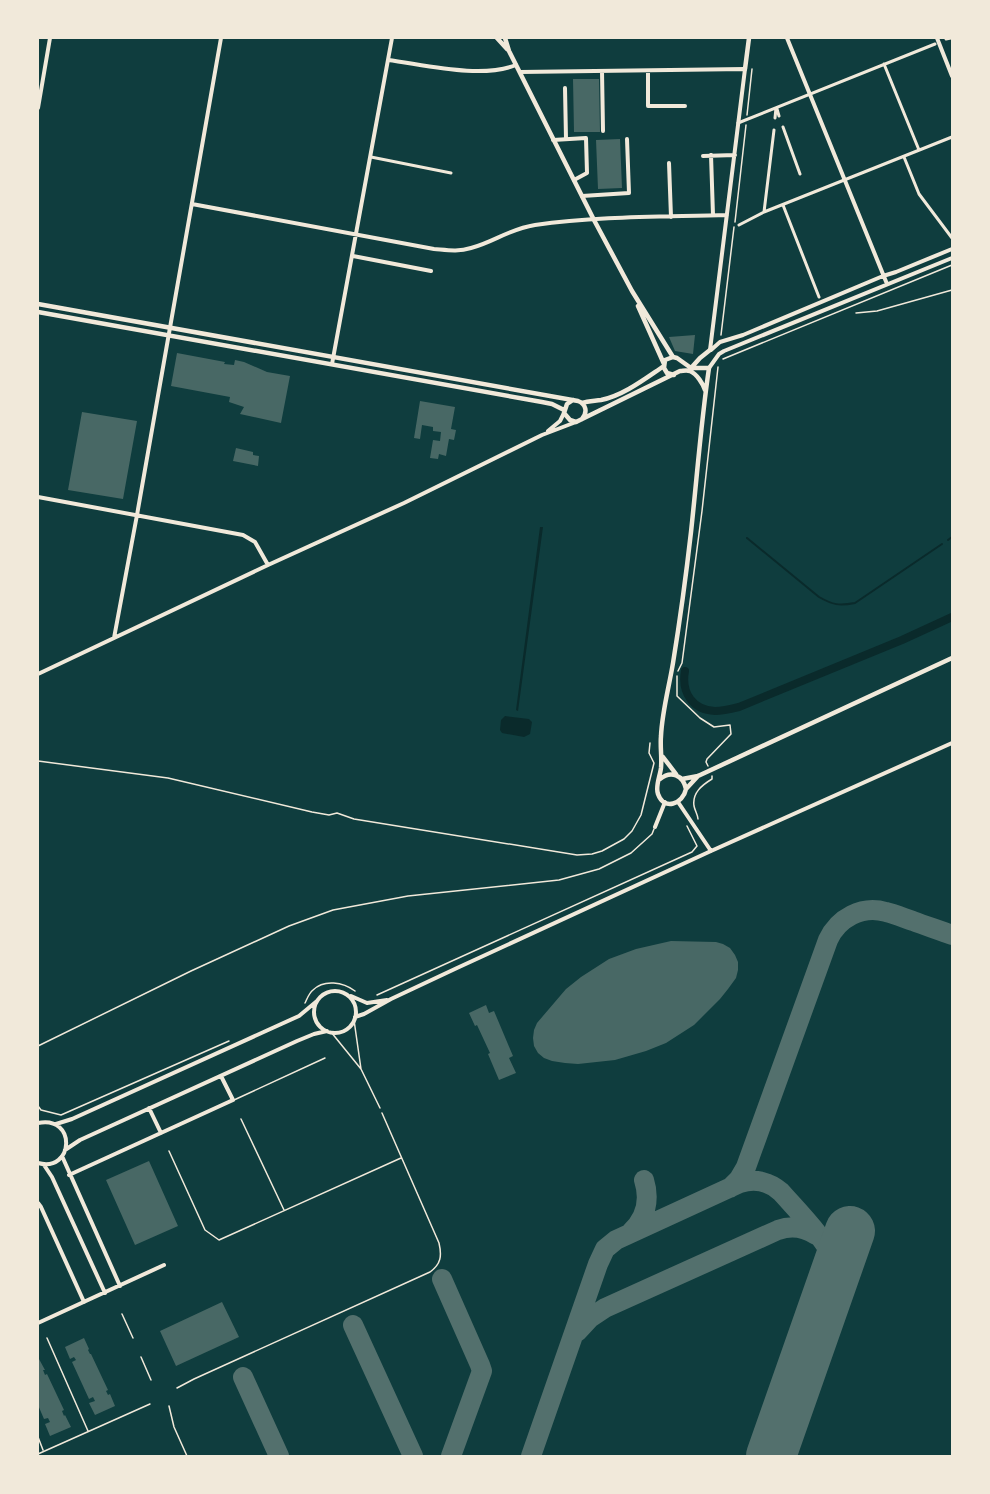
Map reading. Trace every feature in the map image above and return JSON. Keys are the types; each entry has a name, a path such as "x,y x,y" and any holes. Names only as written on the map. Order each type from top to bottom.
{"street":[{"path":"38,108 50,38"},
{"path":"114,638 221,38"},
{"path":"332,364 392,38"},
{"path":"497,38 509,51"},
{"path":"505,38 516,66 553,140 632,291 673,357 690,370 703,385 705,393"},
{"path":"710,350 749,38"},
{"path":"787,38 887,284"},
{"path":"937,38 952,76"},
{"path":"946,39 951,38"},
{"path":"738,123 935,44"},
{"path":"388,60 471,71 507,69 516,66"},
{"path":"884,64 919,150"},
{"path":"520,72 745,69"},
{"path":"602,71 603,131"},
{"path":"648,71 648,106 685,106"},
{"path":"565,88 566,139"},
{"path":"776,107 777,117"},
{"path":"783,127 800,174"},
{"path":"764,212 774,130"},
{"path":"739,225 808,193 845,181 952,137"},
{"path":"553,140 586,138 587,173 574,180"},
{"path":"582,196 629,193 627,139"},
{"path":"711,155 713,215"},
{"path":"703,156 735,155"},
{"path":"371,157 451,172"},
{"path":"904,157 919,194 952,238"},
{"path":"669,163 671,217"},
{"path":"192,204 434,249 457,251 481,245 507,232 536,225 594,220 727,215"},
{"path":"783,205 819,297"},
{"path":"690,370 700,358 720,342 743,335 952,249"},
{"path":"353,256 430,271"},
{"path":"698,776 678,802 670,804 659,797 657,784 660,779 662,756 661,736 691,532 709,368 724,351 952,258"},
{"path":"632,291 667,373 677,373"},
{"path":"38,304 582,403 612,396 649,377 664,365 668,358 673,357"},
{"path":"38,312 552,404 564,411 567,418 576,422"},
{"path":"677,373 681,362"},
{"path":"38,674 677,373 709,368"},
{"path":"542,435 560,421 569,402 574,400"},
{"path":"582,403 586,410 582,419"},
{"path":"38,497 243,535 255,542 268,565"},
{"path":"660,779 669,774 680,778 698,776 952,658"},
{"path":"65,1150 80,1140 297,1041 314,1034 347,1029 355,1019 390,999 952,743"},
{"path":"662,756 686,789"},
{"path":"655,827 665,802"},
{"path":"678,802 711,851"},
{"path":"56,1124 74,1118 299,1016 329,992 343,992 367,1003 390,999"},
{"path":"343,992 353,1000 355,1019"},
{"path":"318,1001 314,1015 320,1027 329,1032"},
{"path":"69,1174 233,1100 221,1076"},
{"path":"149,1108 161,1133"},
{"path":"38,1123 46,1121 56,1124 65,1135 67,1144 62,1156 54,1163 44,1165 38,1163"},
{"path":"62,1156 120,1286"},
{"path":"44,1165 105,1293"},
{"path":"38,1203 84,1302"},
{"path":"38,1323 164,1265"}],"lane":[{"path":"38,1046 191,971 290,926 333,910 408,896 560,880 599,869 631,853 652,834 655,827"},
{"path":"355,1019 361,1069"},
{"path":"329,1032 361,1069 380,1108"},
{"path":"233,1100 325,1058"},
{"path":"177,1388 435,1268 439,1261 439,1243 382,1113"},
{"path":"242,1119 284,1211"},
{"path":"169,1151 205,1230 219,1240 401,1158"},
{"path":"122,1314 133,1338"},
{"path":"47,1338 88,1431"},
{"path":"141,1357 151,1380"},
{"path":"38,1454 150,1404"},
{"path":"169,1406 174,1427 187,1456"},
{"path":"38,1437 44,1451"}],"path":[{"path":"721,337 753,61"},
{"path":"723,359 952,265"},
{"path":"856,313 877,311 952,290"},
{"path":"708,766 707,759 731,734 730,725 714,727 700,718 677,696 678,673 683,658 702,511 718,368"},
{"path":"38,760 168,778 312,812 329,815 337,813 354,819 577,855 602,851 632,831 641,815 654,763 649,753 650,743"},
{"path":"696,820 699,819 694,804 695,796 701,786 712,778 712,775"},
{"path":"370,998 692,852 697,846 686,827 688,825"},
{"path":"302,1007 312,990 324,984 340,984 358,993"},
{"path":"38,1106 41,1110 61,1115 228,1041"}],"water":[{"path":"540,527 543,527 518,711 516,710"},
{"path":"505,716 529,719 532,722 530,734 524,737 502,733 501,720"}],"building":[{"path":"573,79 599,79 600,132 574,132"},
{"path":"620,139 622,188 598,189 596,140"},
{"path":"695,335 693,354 675,351 669,337"},
{"path":"177,353 225,362 224,364 234,365 235,360 267,372 290,376 281,423 240,414 244,407 229,402 230,397 171,386"},
{"path":"420,401 455,407 451,429 456,430 454,440 449,439 446,456 439,454 438,459 430,458 433,440 440,441 441,432 433,431 433,427 422,425 420,439 414,438"},
{"path":"82,412 137,421 123,499 68,490"},
{"path":"236,448 253,452 253,455 259,456 258,466 233,461"},
{"path":"671,941 723,944 730,948 738,962 736,978 720,999 694,1025 666,1043 615,1060 565,1063 552,1061 538,1053 533,1038 537,1023 566,989 609,959 636,949"},
{"path":"486,1005 489,1013 494,1011 513,1056 509,1058 516,1073 499,1080 488,1054 490,1053 469,1013"},
{"path":"149,1161 178,1226 135,1245 106,1180"},
{"path":"222,1302 239,1337 176,1366 160,1331"},
{"path":"84,1338 108,1390 106,1391 108,1395 110,1394 115,1406 95,1415 89,1403 95,1401 93,1397 89,1399 72,1362 76,1360 74,1357 70,1359 65,1347"},
{"path":"38,1359 71,1427 50,1436 45,1424 50,1422 48,1418 44,1419 38,1405"}],"waterway":[{"path":"948,540 952,537"},
{"path":"747,538 819,597 840,605 855,603 942,544"},
{"path":"685,671 687,693 695,704 707,710 730,709 902,640 952,617"}],"taxiway":[{"path":"730,1188 746,1167 828,940 838,925 852,915 877,910 952,935"},
{"path":"631,1232 640,1221 645,1208 647,1194 644,1180"},
{"path":"531,1456 598,1264 605,1249 616,1240 740,1183 762,1182 781,1192 812,1227 832,1256 833,1274 825,1301"},
{"path":"577,1332 590,1318 605,1308 778,1230 798,1228 816,1235"},
{"path":"442,1279 482,1371 451,1456"},
{"path":"353,1325 413,1456"},
{"path":"243,1377 279,1456"}],"runway":[{"path":"771,1456 850,1231"}]}
